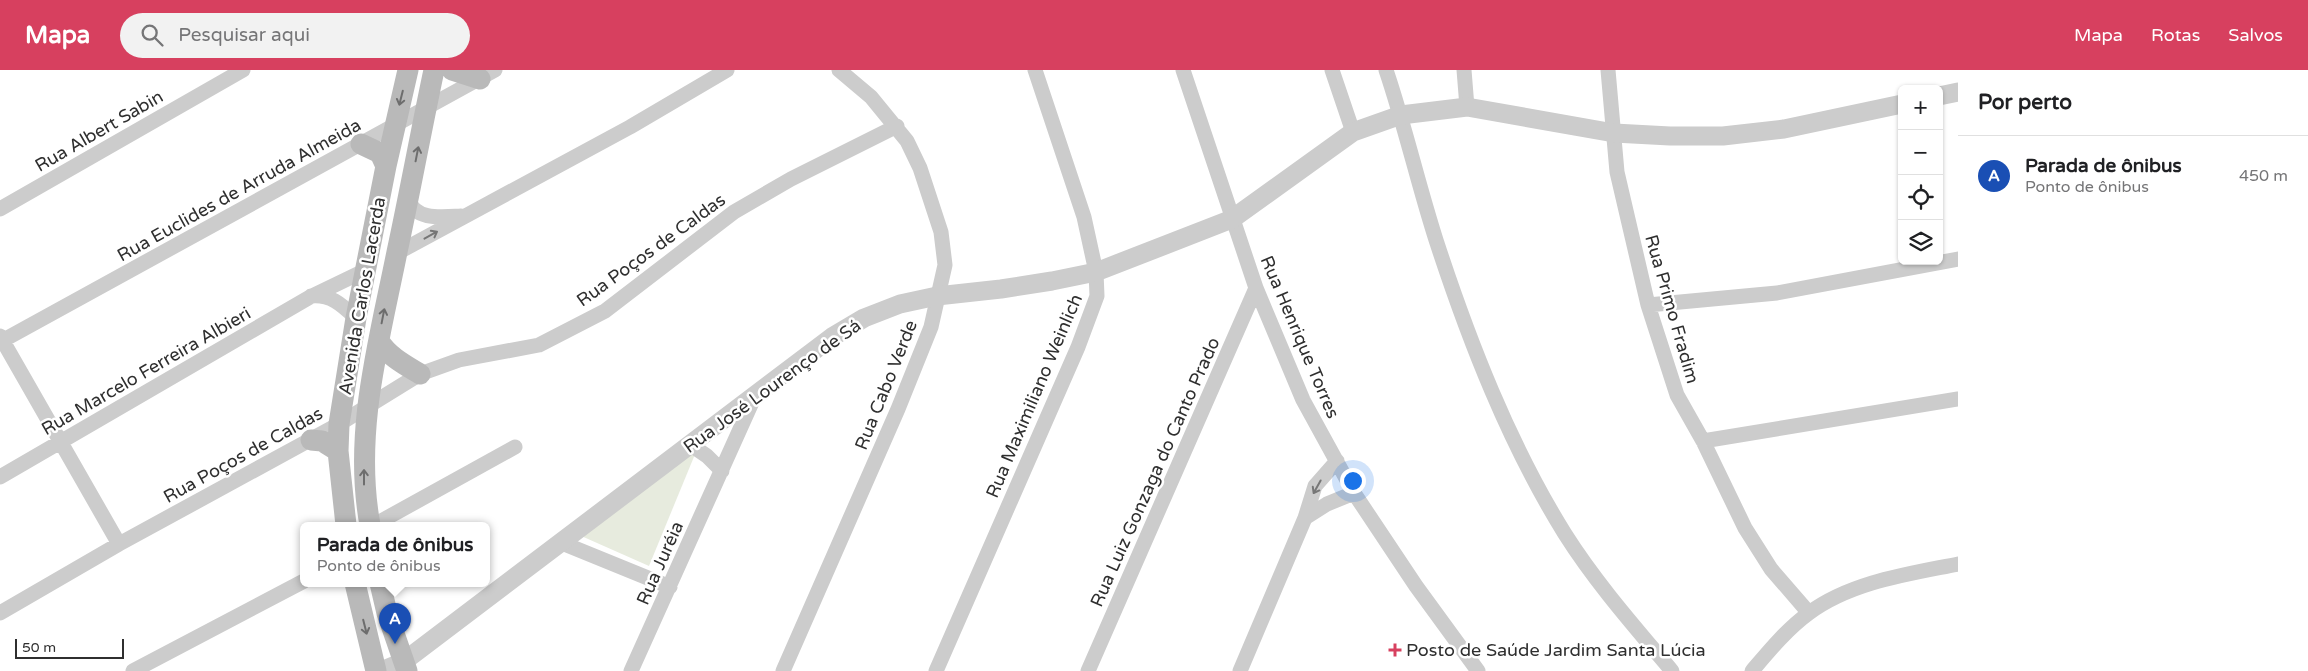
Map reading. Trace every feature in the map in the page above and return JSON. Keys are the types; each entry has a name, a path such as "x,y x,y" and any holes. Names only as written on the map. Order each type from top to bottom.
{"main road":[{"name":"Avenida Carlos Lacerda","path":"346,522 338,451 339,424 356,318 394,126 408,70"},
{"name":"Avenida Carlos Lacerda","path":"370,522 364,481 367,406 434,70"},
{"path":"452,70 488,74"},
{"path":"361,144 380,152 386,166"},
{"path":"379,341 388,353 420,374"},
{"path":"311,440 322,441 338,451"},
{"path":"356,587 376,671"},
{"path":"381,587 387,612 405,666"}],"street":[{"name":"Rua Albert Sabin","path":"0,209 243,70"},
{"path":"397,253 630,127 727,70"},
{"name":"Rua Cabo Verde","path":"783,671 898,409 931,327 945,265 941,232 920,168 907,141 897,126 870,97 839,70"},
{"name":"Rua Maximiliano Weinlich","path":"936,671 1078,347 1097,296 1096,272 1084,217 1035,70"},
{"name":"Rua Henrique Torres","path":"1183,70 1256,288 1303,400 1354,492 1416,586 1478,671"},
{"path":"1332,70 1353,132"},
{"path":"1386,70 1401,115 1436,240 1493,396 1565,533 1593,574 1672,671"},
{"path":"1464,70 1468,107"},
{"name":"Rua Primo Fradim","path":"1608,70 1617,172 1648,305 1677,395 1703,441 1745,528 1772,569 1809,613"},
{"name":"Rua Euclides de Arruda Almeida","path":"1,339 488,74"},
{"path":"1943,95 1958,92"},
{"name":"Rua José Lourenço de Sá","path":"381,671 405,666 562,543 832,337 864,318 900,304 937,296 1001,289 1096,272 1232,219 1353,132 1401,115 1468,107 1614,133 1723,136 1784,129 1898,105"},
{"name":"Rua Poços de Caldas","path":"0,613 119,544 311,440 420,374 459,360 540,345 567,332 605,311 651,278 734,212 791,179 897,126"},
{"path":"408,199 415,212 424,215 465,216"},
{"path":"1648,305 1776,293 1958,259"},
{"name":"Rua Marcelo Ferreira Albieri","path":"0,477 310,296 366,270"},
{"name":"Rua Luiz Gonzaga do Canto Prado","path":"1088,671 1256,288"},
{"path":"310,296 322,295 331,298 356,318"},
{"path":"1,339 119,544"},
{"name":"Rua Juréia","path":"631,671 754,398"},
{"path":"1703,441 1958,399"},
{"path":"691,445 707,456 722,471"},
{"path":"379,522 515,447"},
{"path":"1240,671 1305,518 1316,486 1337,461"},
{"path":"1305,518 1328,504 1354,492"},
{"path":"562,543 670,587"},
{"path":"1752,671 1774,646 1809,613 1847,592 1897,576 1958,564"},
{"path":"133,671 300,583"}],"shaded area":[{"path":"698,447 649,566 579,535"}],"place":[{"name":"Parada de ônibus","path":"395,644"},
{"name":"Posto de Saúde Jardim Santa Lúcia","path":"1395,650"}]}
